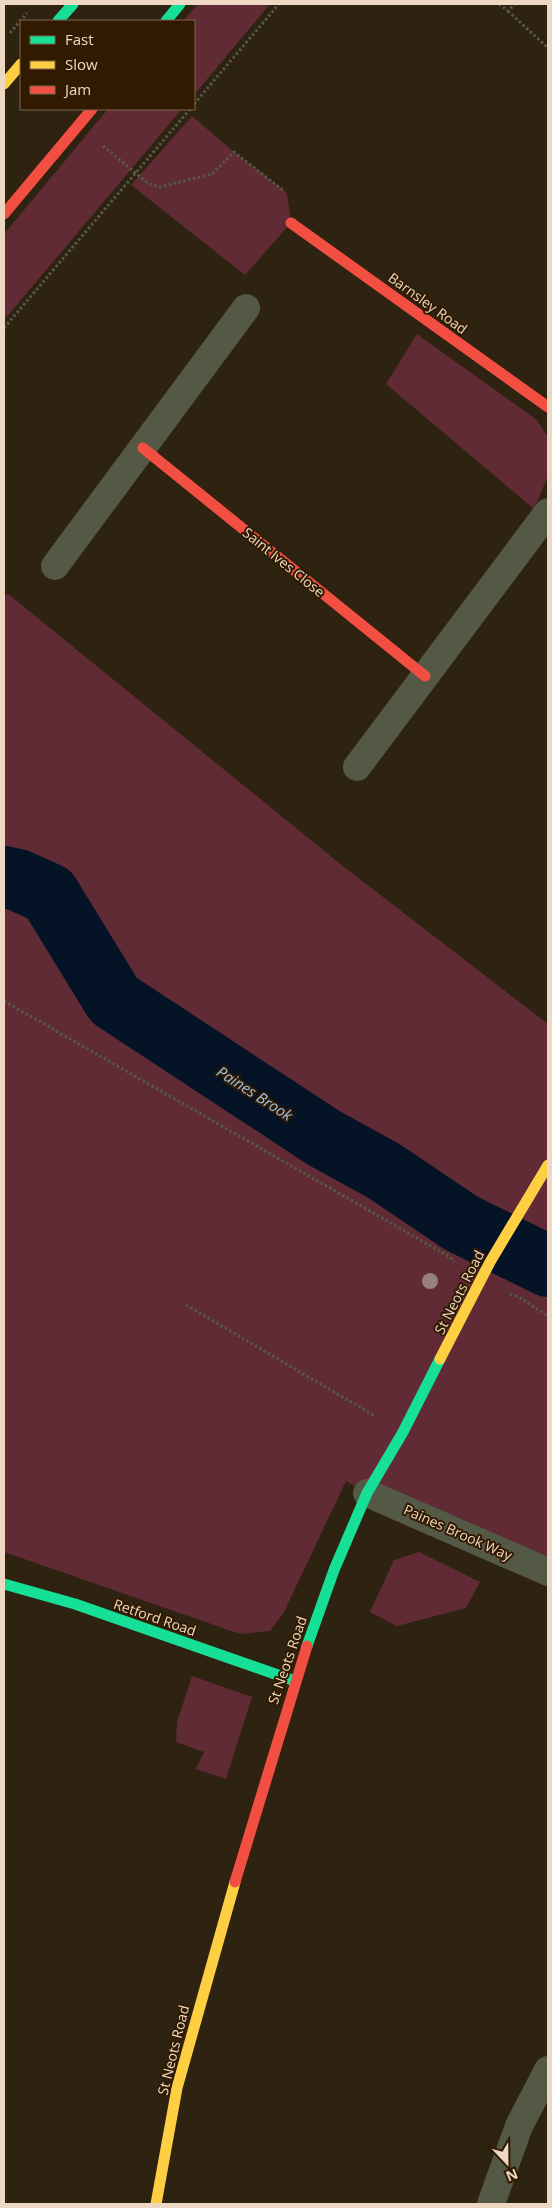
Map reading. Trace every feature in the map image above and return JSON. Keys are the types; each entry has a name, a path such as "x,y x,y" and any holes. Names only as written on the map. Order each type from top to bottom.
{"main road":[{"path":"59,20 73,4"},
{"path":"167,20 180,4"},
{"path":"4,84 20,65"},
{"path":"4,214 91,110"},
{"name":"Barnsley Road","path":"291,223 548,407"},
{"name":"Saint Ives Close","path":"143,448 425,676"},
{"name":"St Neots Road","path":"156,2204 177,2088 210,1965 295,1681 334,1570 367,1493 403,1432 490,1262 548,1165"},
{"name":"Retford Road","path":"4,1584 75,1604 295,1681"}],"street":[{"path":"55,566 246,308"},
{"path":"357,767 548,512"},
{"name":"Paines Brook Way","path":"367,1493 548,1572"},
{"path":"491,2204 519,2126 548,2070"}],"path":[{"path":"195,103 279,4"},
{"path":"499,4 548,48"},
{"path":"508,11 515,4"},
{"path":"9,35 28,9"},
{"path":"4,328 134,172 189,110"},
{"path":"80,123 114,156 149,184 170,185 212,174 234,152 287,193 291,223"},
{"path":"4,1002 219,1123 450,1257 455,1264"},
{"path":"504,1293 518,1297 548,1316"},
{"path":"186,1306 403,1432"}],"shaded area":[{"path":"198,4 270,4 195,94 195,20 184,20"},
{"path":"107,110 181,110 4,320 4,234"},
{"path":"192,116 234,152 287,193 291,223 245,275 131,185"},
{"path":"417,334 536,419 548,437 548,476 534,509 386,384"},
{"path":"7,593 339,863 548,1024 548,1558 367,1493 346,1481 284,1612 270,1631 240,1634 4,1552 4,598"},
{"path":"419,1552 480,1582 466,1608 397,1626 370,1612 394,1560"},
{"path":"192,1676 252,1697 226,1779 196,1769 204,1752 176,1742 177,1722"}],"waterway":[{"name":"Paines Brook","path":"4,877 18,880 49,894 114,1000 324,1138 384,1171 461,1223 548,1266"}],"traffic: fast":[{"path":"59,20 73,4"},
{"path":"167,20 180,4"},
{"path":"307,1646 334,1570 367,1493 403,1432 440,1359"},
{"path":"4,1584 75,1604 295,1681"}],"traffic: slow":[{"path":"4,84 20,65"},
{"path":"440,1359 490,1262 548,1165"},
{"path":"156,2204 177,2088 235,1882"}],"traffic: jam":[{"path":"4,214 91,110"},
{"path":"291,223 548,407"},
{"path":"143,448 425,676"},
{"path":"235,1882 307,1646"}]}
